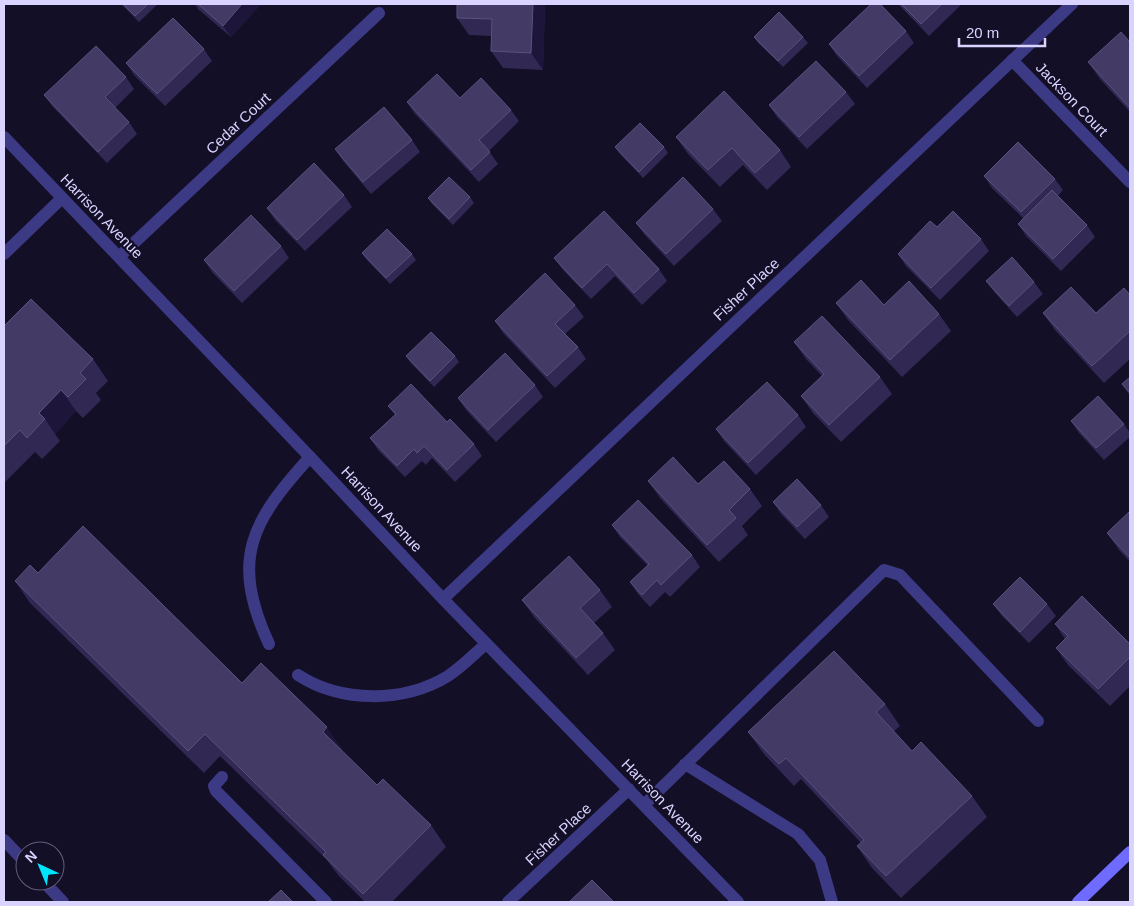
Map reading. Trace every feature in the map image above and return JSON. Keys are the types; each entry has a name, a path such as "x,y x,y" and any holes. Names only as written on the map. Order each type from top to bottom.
{"street":[{"name":"Fisher Place","path":"443,598 1072,4"},
{"name":"Cedar Court","path":"119,257 379,13"},
{"name":"Jackson Court","path":"1012,60 1130,182"},
{"name":"Harrison Avenue","path":"4,137 486,644 738,902"},
{"path":"4,254 62,198"},
{"path":"269,644 250,595 248,566 254,538 265,513 278,492 310,457"},
{"path":"644,805 884,570 900,575 1038,720"},
{"path":"298,675 316,686 344,694 382,696 411,691 448,676 486,644"},
{"path":"686,764 798,834 820,860 832,902"},
{"path":"222,777 214,786 216,791 326,902"},
{"name":"Fisher Place","path":"508,902 629,790"},
{"path":"4,840 15,852"},
{"path":"1078,902 1130,852"},
{"path":"53,891 64,902"}],"building":[{"path":"123,4 148,4 135,16"},
{"path":"198,4 242,4 223,26"},
{"path":"457,4 533,4 531,53 491,51 492,19 457,18"},
{"path":"871,4 880,4 906,31 859,76 829,44"},
{"path":"901,4 942,4 921,24"},
{"path":"779,12 803,37 778,61 754,37"},
{"path":"173,18 204,49 157,94 126,63"},
{"path":"1121,32 1130,42 1130,108 1088,62"},
{"path":"96,46 126,77 105,97 129,122 98,152 44,95"},
{"path":"816,61 846,92 799,137 769,105"},
{"path":"437,74 460,98 481,78 511,110 479,140 490,152 471,170 407,102"},
{"path":"724,91 780,150 755,173 732,148 708,170 676,137"},
{"path":"384,107 412,140 363,182 335,149"},
{"path":"640,123 664,147 639,172 615,147"},
{"path":"1018,142 1055,179 1021,212 984,176"},
{"path":"314,163 344,195 297,240 267,208"},
{"path":"449,177 470,197 449,219 428,198"},
{"path":"683,177 713,209 666,254 636,223"},
{"path":"1052,190 1087,225 1053,259 1018,224"},
{"path":"604,211 659,269 634,293 607,264 582,288 554,258"},
{"path":"953,211 981,239 931,288 898,254 930,221 937,227"},
{"path":"251,215 281,246 234,291 204,260"},
{"path":"387,229 412,254 386,278 362,253"},
{"path":"1012,257 1034,282 1009,306 986,281"},
{"path":"545,273 575,305 555,324 578,347 547,376 495,321"},
{"path":"861,280 884,305 909,281 939,314 890,360 836,303"},
{"path":"1071,287 1096,313 1124,288 1130,295 1130,331 1092,366 1043,313"},
{"path":"31,299 93,359 80,373 86,379 68,397 61,390 39,413 45,419 27,438 20,430 4,446 4,326"},
{"path":"822,316 880,377 829,425 801,396 824,374 794,342"},
{"path":"431,332 455,356 430,381 406,356"},
{"path":"505,353 535,385 488,430 458,398"},
{"path":"1130,377 1130,393 1122,384"},
{"path":"767,382 798,415 748,463 716,429"},
{"path":"411,384 447,422 450,419 474,444 447,470 424,446 417,453 414,449 397,466 370,438 396,414 388,406"},
{"path":"1098,396 1124,424 1096,448 1071,421"},
{"path":"673,457 698,484 724,461 750,489 729,510 736,518 707,545 648,481"},
{"path":"797,479 821,505 797,527 773,502"},
{"path":"638,500 692,555 661,585 657,580 642,595 630,582 649,564 612,525"},
{"path":"1130,511 1130,558 1107,533"},
{"path":"83,526 242,683 261,663 327,727 323,732 377,785 383,779 431,825 363,894 323,855 326,852 205,734 188,751 15,581 30,565 38,573"},
{"path":"569,556 600,590 580,608 603,633 576,658 522,600"},
{"path":"1020,577 1047,604 1020,632 993,604"},
{"path":"1082,596 1130,644 1130,657 1098,689 1056,648 1068,636 1055,624"},
{"path":"834,651 885,704 876,712 912,751 921,742 972,796 886,876 857,846 864,840 786,758 779,764 748,732"},
{"path":"592,880 614,902 569,902"},
{"path":"281,890 293,902 268,902"}]}
